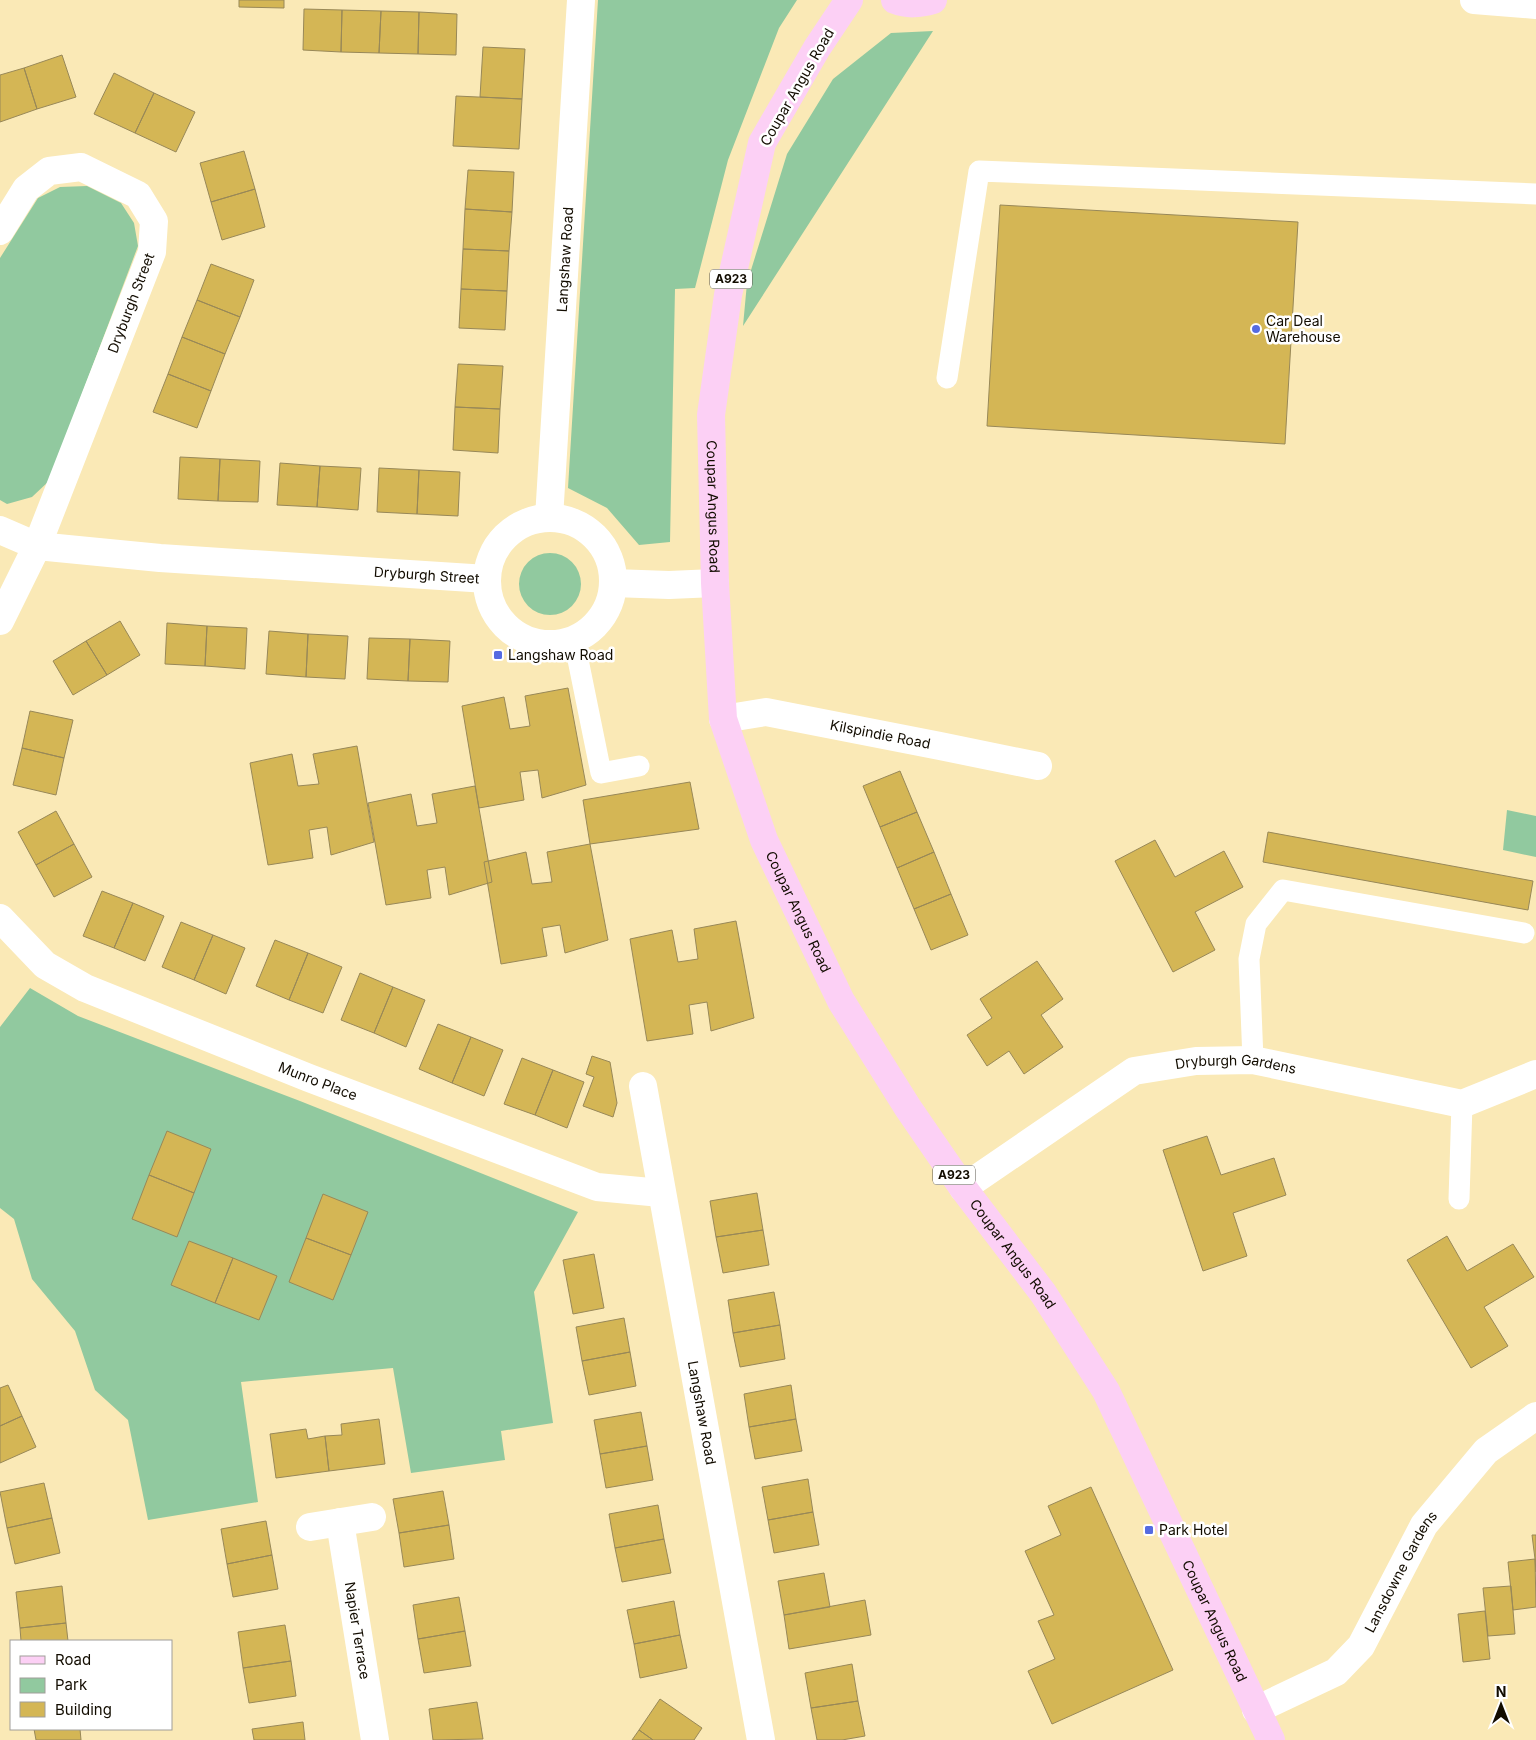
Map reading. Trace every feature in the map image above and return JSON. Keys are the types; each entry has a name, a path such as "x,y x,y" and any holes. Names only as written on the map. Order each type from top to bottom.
{"main road":[{"name":"Coupar Angus Road","path":"850,0 817,48 762,143 728,295 711,415 715,584 722,719 764,840 841,1001 908,1108 963,1188 1043,1293 1106,1391 1256,1710 1272,1740"},
{"path":"895,0 903,3 919,4 933,0"}],"street":[{"name":"Langshaw Road","path":"549,518 581,0"},
{"path":"1474,0 1536,4"},
{"name":"Dryburgh Street","path":"0,231 26,189 49,171 81,167 138,195 154,221 152,252 37,546"},
{"name":"Dryburgh Street","path":"549,518 568,521 587,530 601,544 611,563 614,584 610,601 602,617 589,631 574,640 553,644 533,642 514,633 499,618 490,600 487,579 490,560 500,544 513,530 530,522 549,518"},
{"name":"Dryburgh Street","path":"0,530 37,546 160,558 487,579"},
{"path":"1,616 37,546"},
{"path":"614,584 715,584"},
{"name":"Kilspindie Road","path":"722,719 766,712 1038,766"},
{"name":"Munro Place","path":"0,918 45,965 85,988 309,1078 597,1187 661,1193"},
{"name":"Dryburgh Gardens","path":"963,1188 1134,1071 1196,1061 1253,1060 1462,1104"},
{"path":"1462,1104 1536,1074"},
{"name":"Langshaw Road","path":"643,1086 760,1740"},
{"name":"Lansdowne Gardens","path":"1256,1710 1336,1672 1361,1646 1424,1525 1486,1451 1536,1416"},
{"path":"310,1527 372,1517"},
{"name":"Napier Terrace","path":"340,1522 375,1740"}],"lane":[{"path":"947,378 980,172 1536,194"},
{"path":"574,640 601,773 639,766"},
{"path":"1253,1060 1249,959 1256,924 1283,890 1524,933"},
{"path":"1459,1199 1462,1104"}],"green space":[{"path":"598,0 797,0 779,28 728,160 695,288 675,289 670,542 639,545 607,508 568,488"},
{"path":"933,31 743,326 747,283 787,154 833,79 891,33"},
{"path":"87,186 121,203 134,223 138,246 49,481 32,497 7,504 0,500 0,258 38,198 60,187"},
{"path":"544,553 556,553 572,562 579,572 581,584 579,596 572,606 556,615 544,615 533,610 524,601 519,590 519,578 524,567 533,558"},
{"path":"1507,810 1536,816 1536,857 1503,850"},
{"path":"30,988 78,1016 300,1101 578,1212 534,1292 553,1423 501,1431 505,1460 411,1473 393,1368 241,1382 258,1502 148,1520 128,1420 95,1390 75,1331 32,1279 14,1219 0,1208 0,1027"}],"building":[{"path":"239,0 284,0 284,8 239,7"},
{"path":"304,9 342,10 341,52 303,50"},
{"path":"342,10 381,11 379,53 341,52"},
{"path":"381,11 419,12 418,54 379,53"},
{"path":"419,12 457,14 456,55 418,54"},
{"path":"483,47 525,49 522,99 480,97"},
{"path":"62,55 76,97 37,109 24,68"},
{"path":"24,68 37,109 0,122 0,75"},
{"path":"114,73 154,93 135,133 94,114"},
{"path":"154,93 195,112 176,152 135,133"},
{"path":"456,96 522,99 519,149 453,146"},
{"path":"244,151 255,189 211,202 200,163"},
{"path":"468,170 514,172 512,212 465,209"},
{"path":"255,189 265,227 222,240 211,202"},
{"path":"1000,205 1298,222 1285,444 987,426"},
{"path":"465,209 512,212 509,251 463,249"},
{"path":"463,249 509,251 507,291 461,289"},
{"path":"211,264 254,280 240,317 197,300"},
{"path":"461,289 507,291 505,330 459,328"},
{"path":"197,300 240,317 225,354 182,337"},
{"path":"182,337 225,354 211,391 168,374"},
{"path":"458,364 503,366 500,409 455,407"},
{"path":"168,374 211,391 197,428 153,412"},
{"path":"455,407 500,409 498,453 453,450"},
{"path":"180,457 220,459 218,501 178,499"},
{"path":"220,459 260,461 258,502 218,501"},
{"path":"280,463 320,466 317,507 277,505"},
{"path":"320,466 361,468 358,510 317,507"},
{"path":"379,468 419,470 417,514 377,512"},
{"path":"419,470 460,472 458,516 417,514"},
{"path":"120,621 140,655 107,675 86,641"},
{"path":"167,623 207,626 205,666 165,664"},
{"path":"207,626 247,628 245,669 205,666"},
{"path":"269,631 308,634 306,677 266,674"},
{"path":"308,634 348,636 345,679 306,677"},
{"path":"369,638 410,639 408,681 367,679"},
{"path":"410,639 450,641 448,682 408,681"},
{"path":"86,641 107,675 73,695 53,661"},
{"path":"568,688 586,785 542,798 538,770 520,772 524,800 479,808 462,706 504,697 510,729 530,726 525,696"},
{"path":"30,711 73,720 64,758 22,748"},
{"path":"357,746 374,842 331,855 327,827 309,830 313,858 268,865 250,763 292,754 298,786 319,784 313,754"},
{"path":"22,748 64,758 56,795 13,785"},
{"path":"900,771 917,812 880,827 863,786"},
{"path":"690,782 699,829 590,844 583,800"},
{"path":"475,786 492,882 449,895 445,867 427,870 431,898 386,905 368,803 411,794 417,826 437,823 432,794"},
{"path":"56,811 74,844 36,865 18,832"},
{"path":"917,812 934,852 897,868 880,827"},
{"path":"1268,832 1533,881 1528,910 1263,862"},
{"path":"1155,840 1175,877 1224,851 1243,887 1195,912 1215,950 1173,972 1115,861"},
{"path":"74,844 92,877 54,897 36,865"},
{"path":"590,844 608,940 565,953 560,925 542,928 547,956 501,964 484,862 526,852 532,884 552,882 547,852"},
{"path":"934,852 951,894 914,909 897,868"},
{"path":"102,891 133,903 114,948 83,936"},
{"path":"951,894 968,935 931,950 914,909"},
{"path":"133,903 164,916 145,961 114,948"},
{"path":"736,921 754,1018 711,1031 707,1002 689,1005 693,1034 647,1041 630,939 672,930 678,962 698,959 694,929"},
{"path":"181,922 213,935 194,980 162,967"},
{"path":"213,935 245,948 226,994 194,980"},
{"path":"275,940 308,953 289,1000 256,986"},
{"path":"308,953 342,967 323,1013 289,1000"},
{"path":"1037,961 1063,999 1041,1015 1063,1047 1024,1074 1009,1051 987,1066 967,1035 992,1018 980,999"},
{"path":"360,973 393,987 374,1033 341,1020"},
{"path":"393,987 425,1000 406,1047 374,1033"},
{"path":"438,1024 471,1037 452,1083 419,1069"},
{"path":"471,1037 503,1050 484,1096 452,1083"},
{"path":"592,1056 610,1062 617,1103 613,1117 583,1106 594,1077 586,1074"},
{"path":"522,1058 553,1070 535,1115 504,1104"},
{"path":"553,1070 584,1082 567,1128 535,1115"},
{"path":"167,1131 211,1149 194,1193 149,1175"},
{"path":"1207,1136 1221,1175 1274,1158 1286,1195 1233,1213 1247,1256 1203,1271 1163,1150"},
{"path":"149,1175 194,1193 177,1237 132,1219"},
{"path":"757,1193 763,1230 716,1237 710,1201"},
{"path":"323,1194 368,1212 351,1255 306,1238"},
{"path":"763,1230 769,1265 723,1273 716,1237"},
{"path":"1447,1236 1467,1271 1513,1244 1534,1277 1484,1307 1508,1346 1471,1368 1407,1260"},
{"path":"306,1238 351,1255 333,1300 289,1282"},
{"path":"189,1241 233,1258 215,1303 171,1285"},
{"path":"594,1254 604,1308 573,1314 563,1260"},
{"path":"233,1258 277,1276 259,1320 215,1303"},
{"path":"774,1292 780,1325 733,1333 728,1300"},
{"path":"624,1318 630,1352 582,1361 576,1327"},
{"path":"780,1325 785,1359 740,1367 733,1333"},
{"path":"630,1352 636,1386 589,1395 582,1361"},
{"path":"8,1385 22,1416 0,1426 0,1388"},
{"path":"791,1385 796,1419 749,1427 744,1394"},
{"path":"641,1412 647,1446 600,1454 594,1420"},
{"path":"22,1416 36,1447 0,1463 0,1426"},
{"path":"379,1419 385,1464 329,1471 325,1436 342,1435 341,1424"},
{"path":"796,1419 802,1451 755,1459 749,1427"},
{"path":"306,1429 308,1439 325,1436 329,1471 276,1478 270,1434"},
{"path":"647,1446 653,1480 606,1488 600,1454"},
{"path":"808,1479 813,1512 768,1520 762,1487"},
{"path":"44,1483 52,1518 7,1528 0,1492"},
{"path":"1091,1487 1173,1670 1052,1724 1028,1671 1055,1659 1038,1621 1054,1615 1025,1551 1061,1535 1048,1506"},
{"path":"443,1491 449,1525 399,1533 393,1499"},
{"path":"658,1505 664,1539 615,1548 609,1514"},
{"path":"813,1512 819,1545 774,1553 768,1520"},
{"path":"52,1518 60,1553 15,1564 7,1528"},
{"path":"266,1521 272,1555 227,1564 221,1529"},
{"path":"449,1525 454,1559 404,1567 399,1533"},
{"path":"1532,1535 1536,1535 1536,1572 1535,1559"},
{"path":"664,1539 671,1573 622,1582 615,1548"},
{"path":"272,1555 278,1589 233,1597 227,1564"},
{"path":"1535,1559 1536,1607 1513,1610 1508,1562"},
{"path":"824,1573 830,1607 784,1615 778,1581"},
{"path":"62,1586 66,1623 20,1628 16,1592"},
{"path":"1511,1586 1515,1634 1488,1636 1483,1588"},
{"path":"459,1597 465,1631 418,1639 413,1605"},
{"path":"865,1600 871,1635 789,1649 784,1615"},
{"path":"674,1601 680,1635 634,1644 627,1610"},
{"path":"1485,1611 1490,1659 1463,1662 1458,1614"},
{"path":"66,1623 68,1640 21,1640 20,1628"},
{"path":"285,1625 291,1661 243,1668 238,1632"},
{"path":"465,1631 471,1666 424,1673 418,1639"},
{"path":"680,1635 687,1668 640,1678 634,1644"},
{"path":"291,1661 296,1696 249,1703 243,1668"},
{"path":"852,1664 858,1701 811,1708 805,1673"},
{"path":"660,1699 702,1728 694,1740 653,1740 639,1730"},
{"path":"858,1701 865,1736 842,1740 817,1740 811,1708"},
{"path":"477,1702 483,1739 433,1740 429,1709"},
{"path":"303,1722 305,1740 254,1740 252,1729"},
{"path":"34,1730 80,1730 81,1740 36,1740"},
{"path":"639,1730 653,1740 632,1740"}],"place":[{"name":"Car Deal Warehouse","path":"1256,329"},
{"name":"Langshaw Road","path":"498,655"},
{"name":"Park Hotel","path":"1149,1530"}]}
